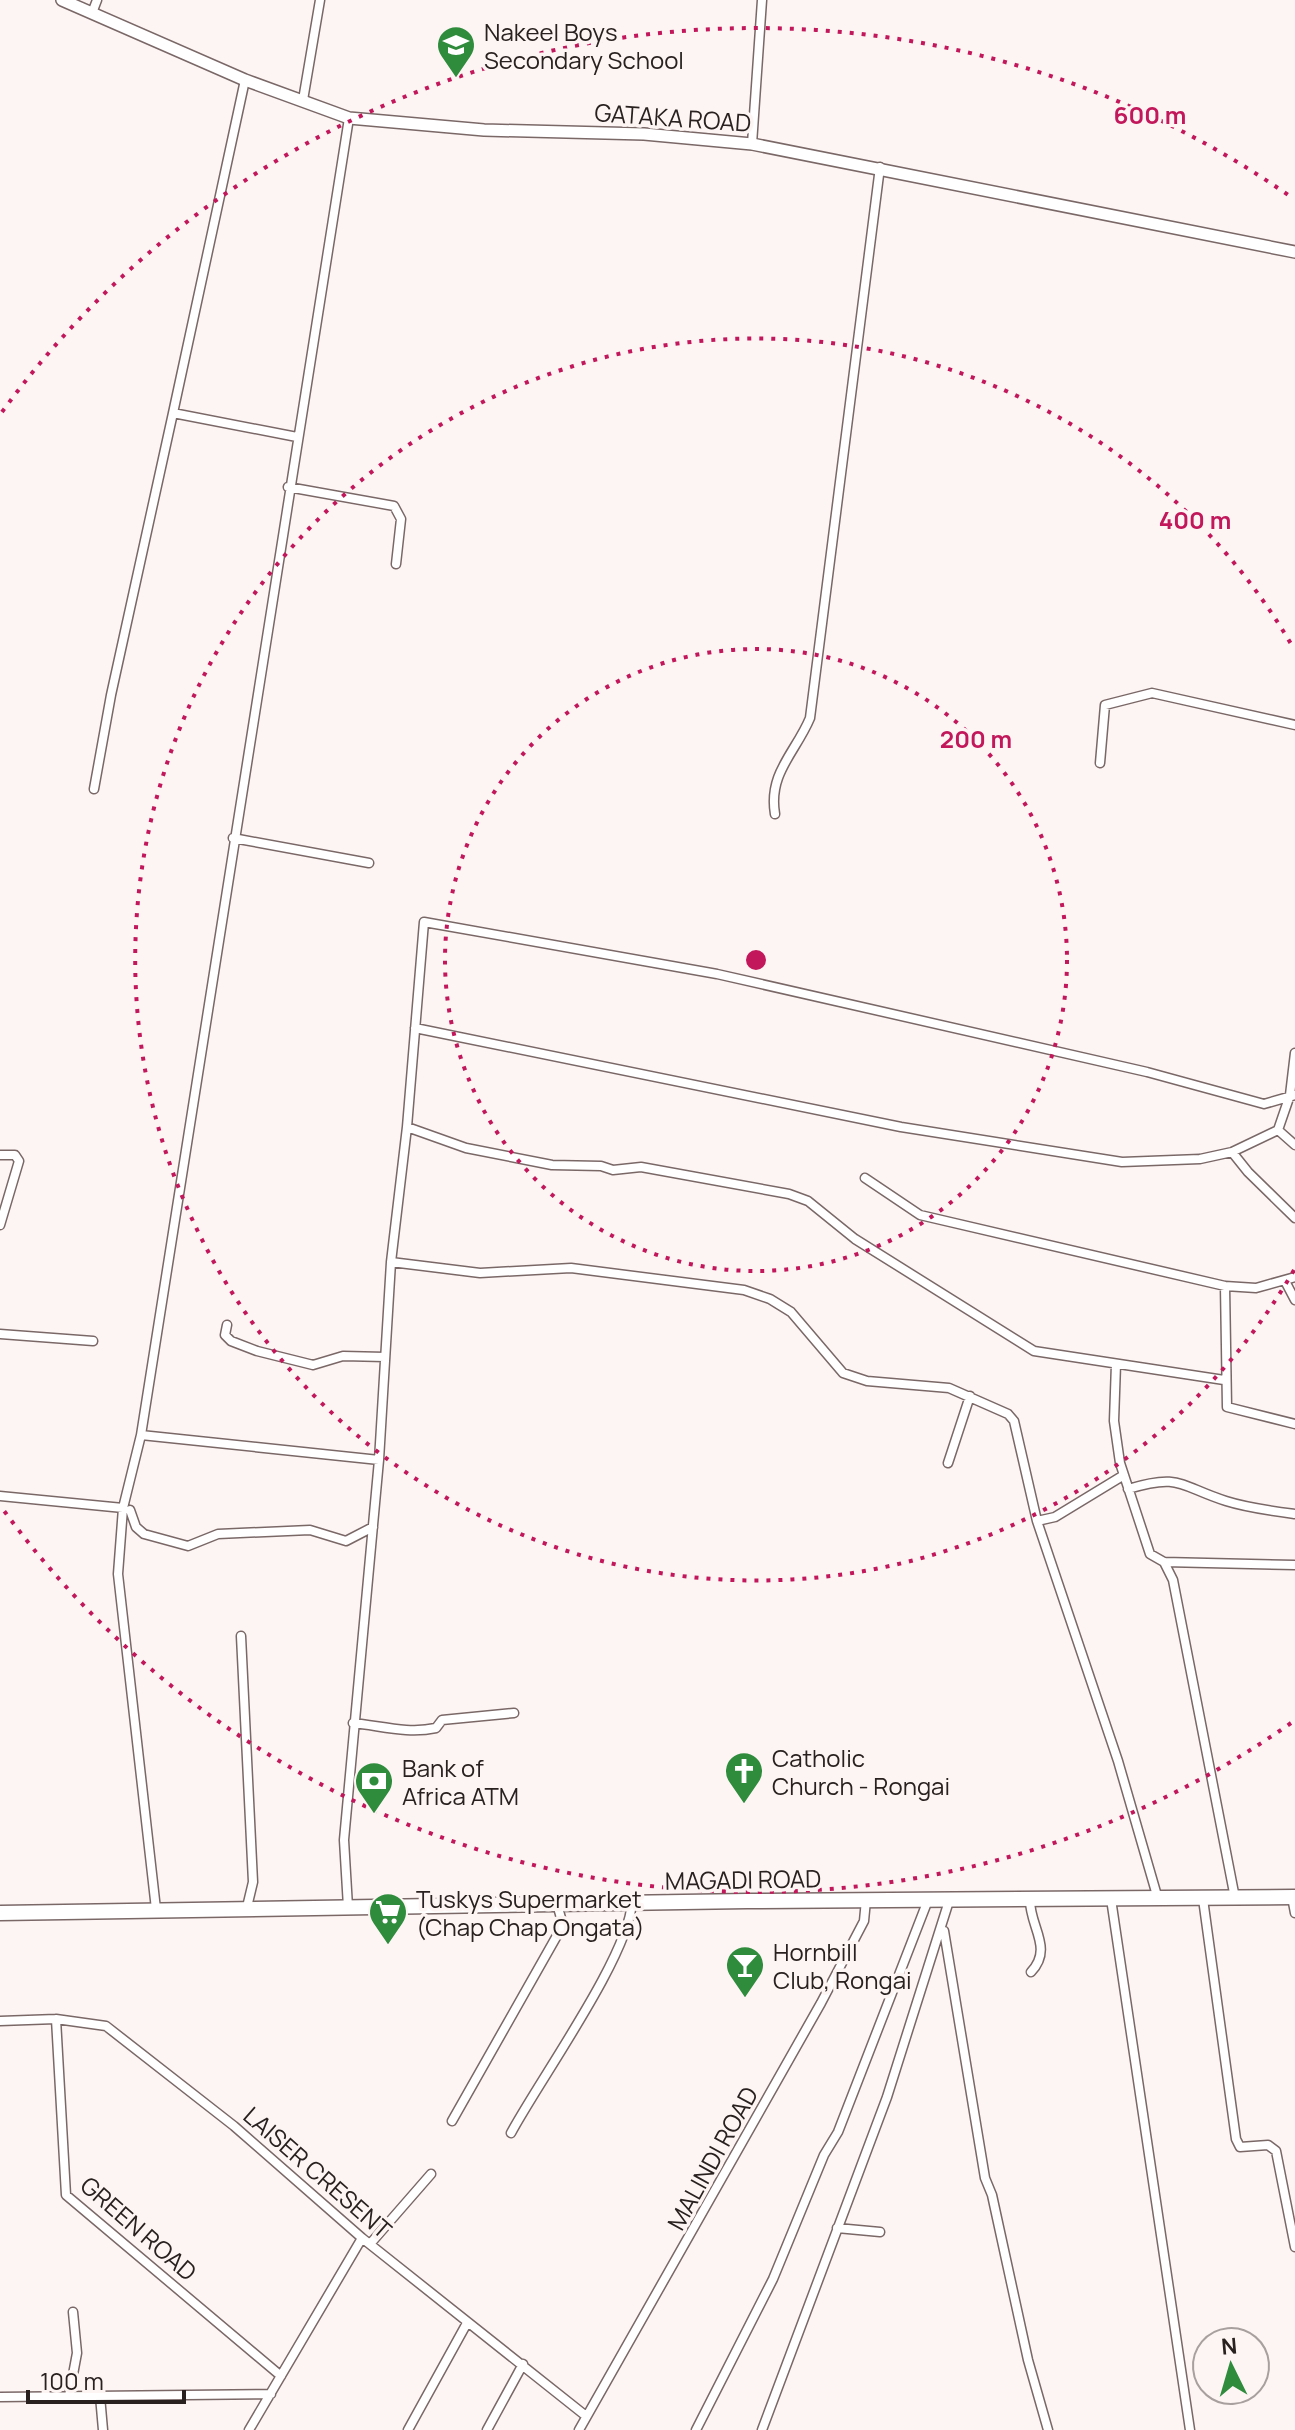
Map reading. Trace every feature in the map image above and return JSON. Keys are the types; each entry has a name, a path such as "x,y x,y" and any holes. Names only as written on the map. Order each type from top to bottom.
{"highway":[{"name":"MAGADI ROAD","path":"0,1913 632,1902 1293,1897"}],"street":[{"name":"GATAKA ROAD","path":"62,0 245,80 349,118 484,130 644,134 752,144 880,167 1295,252"},
{"path":"92,13 97,0"},
{"path":"303,100 320,0"},
{"path":"752,144 762,0"},
{"path":"94,789 111,695 245,80"},
{"path":"156,1909 118,1574 288,487 349,118"},
{"path":"775,814 773,787 810,718 880,167"},
{"path":"173,413 297,437"},
{"path":"288,487 394,506 401,519 396,564"},
{"path":"1100,763 1105,705 1148,693 1295,725"},
{"path":"233,838 369,863"},
{"path":"348,1907 344,1840 353,1723 379,1460 391,1262 407,1127 424,922 717,974 1147,1072 1264,1104 1292,1095"},
{"path":"415,1028 901,1127 1122,1162 1200,1159 1232,1152 1278,1130 1292,1095 1295,1053"},
{"path":"407,1127 466,1148 552,1165 601,1166 613,1170 641,1167 789,1194 808,1201 855,1239 1034,1351 1224,1380"},
{"path":"1278,1130 1295,1145"},
{"path":"1232,1152 1295,1218"},
{"path":"0,1155 15,1155 19,1161 0,1225"},
{"path":"865,1178 920,1215 1225,1286 1256,1288 1295,1277"},
{"path":"391,1262 480,1273 571,1268 744,1290 770,1299 791,1312 843,1373 867,1381 949,1388 1001,1409 1014,1421 1037,1521 1118,1761 1158,1899"},
{"path":"1285,1281 1295,1300"},
{"path":"1225,1286 1224,1380 1227,1407 1295,1424"},
{"path":"227,1325 225,1335 231,1341 270,1356 313,1365 343,1356 385,1357"},
{"path":"0,1334 93,1341"},
{"path":"1116,1364 1114,1421 1124,1475 1146,1548 1164,1562 1173,1580 1235,1898"},
{"path":"948,1463 970,1396"},
{"path":"141,1435 379,1460"},
{"path":"1037,1521 1055,1517 1124,1475"},
{"path":"1128,1489 1159,1480 1172,1480 1223,1500 1295,1514"},
{"path":"0,1496 127,1509"},
{"path":"127,1509 136,1527 144,1534 188,1546 218,1534 310,1530 346,1541 373,1527"},
{"path":"1164,1562 1295,1565"},
{"path":"241,1636 253,1882 247,1907"},
{"path":"353,1723 395,1728 407,1733 436,1728 442,1720 514,1713"},
{"path":"1293,1897 1295,1913"},
{"path":"1030,1899 1029,1916 1042,1945 1040,1963 1031,1972"},
{"path":"1111,1899 1190,2430"},
{"path":"1203,1899 1236,2139 1240,2147 1268,2145 1276,2151 1295,2247"},
{"name":"MALINDI ROAD","path":"579,2430 821,2003 864,1921 866,1900"},
{"path":"696,2430 773,2279 824,2155 838,2132 928,1900"},
{"path":"762,2430 887,2097 943,1928 949,1901"},
{"path":"511,2133 607,1970 631,1922 632,1902"},
{"path":"452,2121 563,1925 557,1904"},
{"path":"943,1928 985,2178 995,2208 1028,2360 1048,2430"},
{"name":"LAISER CRESENT","path":"0,2021 56,2019 106,2026 234,2126 366,2241 586,2416"},
{"name":"GREEN ROAD","path":"56,2019 66,2195 281,2376"},
{"path":"249,2430 366,2241 431,2174"},
{"path":"837,2228 880,2232"},
{"path":"69,2396 77,2353 73,2312"},
{"path":"408,2430 467,2323"},
{"path":"487,2430 523,2364"},
{"path":"0,2397 271,2394"},
{"path":"100,2396 103,2430"}],"place":[{"name":"Nakeel Boys Secondary School","path":"456,79"},
{"name":"Catholic Church - Rongai","path":"744,1805"},
{"name":"Bank of Africa ATM","path":"374,1815"},
{"name":"Tuskys Supermarket (Chap Chap Ongata)","path":"388,1946"},
{"name":"Hornbill Club, Rongai","path":"745,1999"}]}
